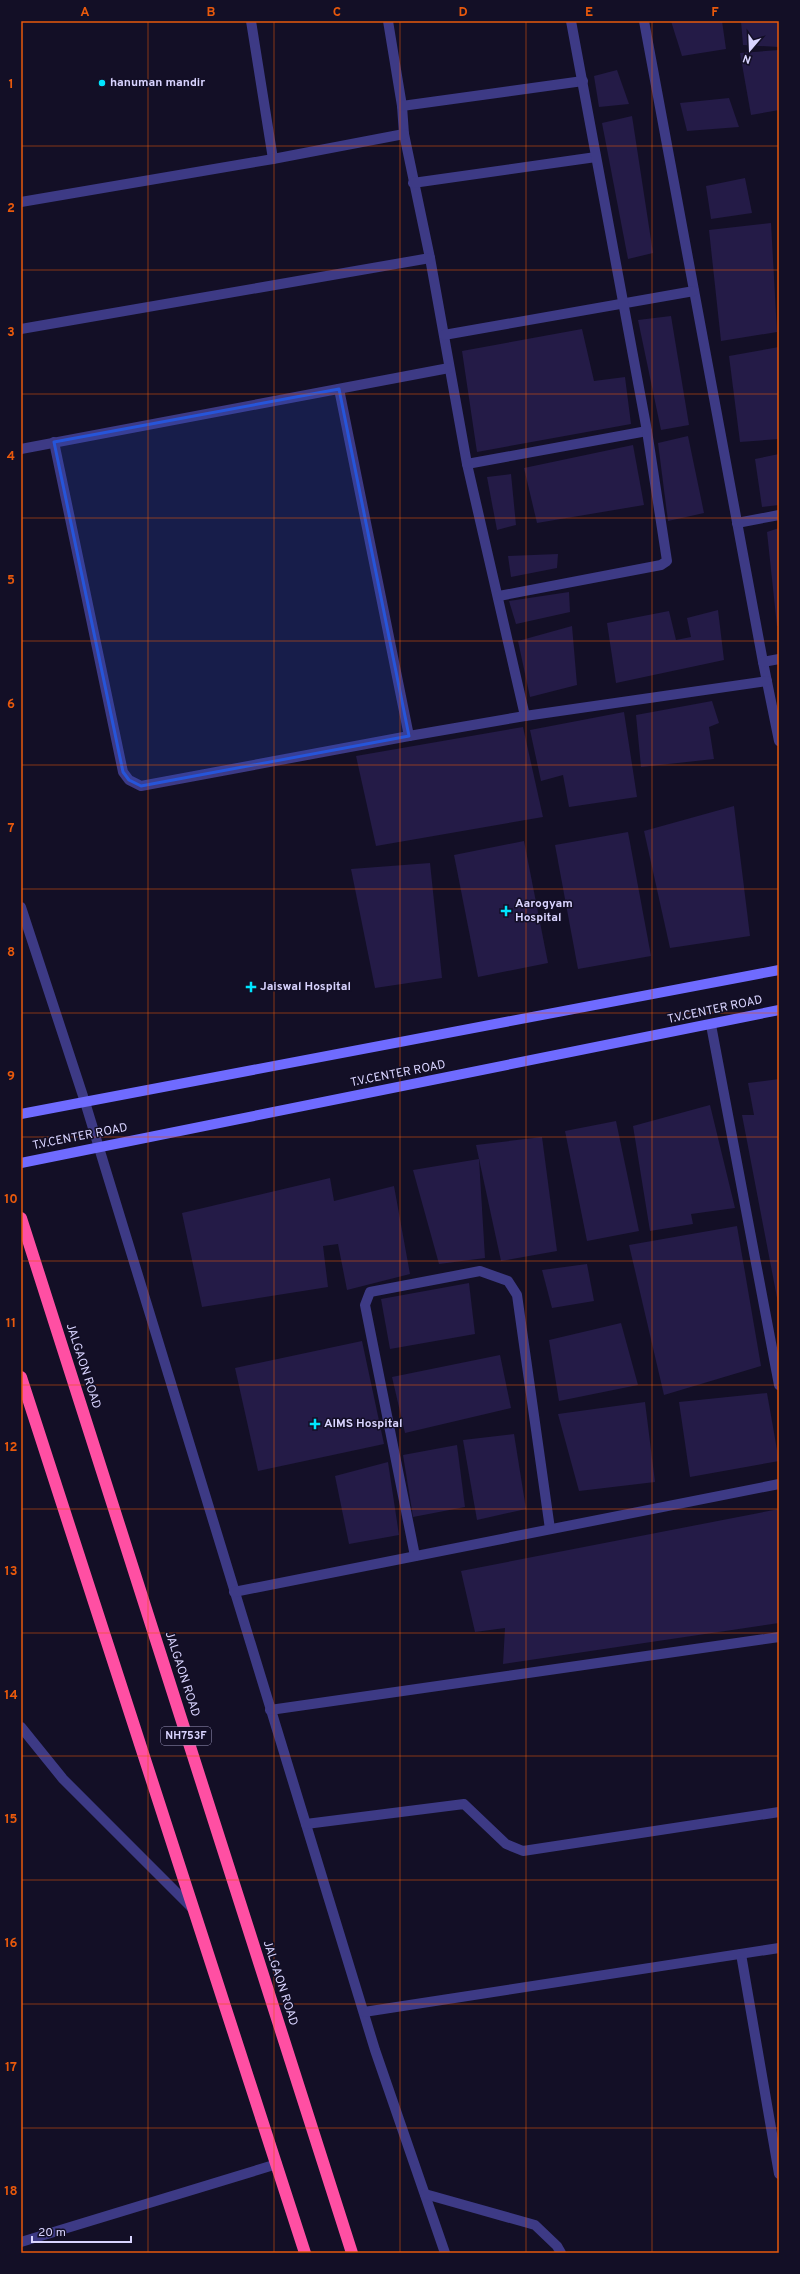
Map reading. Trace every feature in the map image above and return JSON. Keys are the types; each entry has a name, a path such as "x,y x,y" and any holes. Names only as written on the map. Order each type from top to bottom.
{"highway":[{"name":"JALGAON ROAD","path":"21,1218 352,2253"},
{"path":"21,1377 196,1912 305,2253"}],"street":[{"path":"251,21 273,160"},
{"path":"388,21 402,106 404,134 413,183 430,258 467,464 499,596 525,716"},
{"path":"499,596 661,566 667,561 647,431 571,21"},
{"path":"644,21 737,524 779,741"},
{"path":"402,106 583,81"},
{"path":"21,202 273,160 404,134"},
{"path":"413,183 596,157"},
{"path":"21,329 430,258"},
{"path":"444,335 694,291"},
{"path":"21,449 449,368"},
{"path":"339,389 409,736"},
{"path":"467,464 647,431"},
{"path":"54,442 123,772 129,780 141,786 525,716 767,681"},
{"path":"737,524 779,516"},
{"path":"763,662 779,659"},
{"path":"21,907 85,1102 270,1710 364,2012 445,2253"},
{"path":"21,1114 779,970"},
{"name":"T.V.CENTER ROAD","path":"21,1163 711,1025 779,1010"},
{"path":"711,1025 779,1385"},
{"path":"415,1556 365,1305 370,1292 480,1271 508,1281 517,1295 550,1529"},
{"path":"234,1592 779,1484"},
{"path":"270,1710 779,1637"},
{"path":"21,1727 63,1779 196,1912"},
{"path":"306,1824 464,1804 506,1844 523,1850 779,1812"},
{"path":"364,2012 779,1948"},
{"path":"741,1954 779,2174"},
{"path":"21,2242 277,2164"},
{"path":"425,2194 535,2225 557,2246 561,2253"}],"highlighted area":[{"path":"339,389 409,736 141,786 129,780 123,772 54,442"}],"building":[{"path":"671,21 722,21 726,49 682,56"},
{"path":"741,21 779,21 779,47 743,45"},
{"path":"779,50 779,110 751,115 740,53"},
{"path":"617,70 629,104 599,107 594,76"},
{"path":"729,98 739,127 687,131 680,103"},
{"path":"632,116 653,253 628,259 602,123"},
{"path":"745,178 752,213 711,219 706,186"},
{"path":"771,223 777,332 721,341 709,230"},
{"path":"671,316 689,425 661,430 638,320"},
{"path":"582,329 594,381 625,377 631,424 477,452 462,351"},
{"path":"779,347 779,439 740,442 729,356"},
{"path":"688,436 704,513 668,521 658,443"},
{"path":"633,445 644,505 537,523 524,468"},
{"path":"779,454 779,505 762,507 755,459"},
{"path":"511,474 516,525 497,530 487,477"},
{"path":"779,528 779,626 777,626 767,532"},
{"path":"558,554 557,568 511,577 508,556"},
{"path":"569,592 570,612 516,624 509,601"},
{"path":"718,610 724,660 616,683 607,623 669,611 676,640 691,637 687,618"},
{"path":"572,626 577,685 530,697 518,641"},
{"path":"712,701 719,723 709,727 714,759 641,767 636,715"},
{"path":"624,712 637,797 569,807 563,775 541,781 530,730"},
{"path":"523,727 543,817 376,846 356,756"},
{"path":"734,806 750,936 670,948 644,831"},
{"path":"628,832 651,956 578,969 555,845"},
{"path":"524,841 548,963 478,977 454,855"},
{"path":"430,863 442,978 375,988 351,869"},
{"path":"779,1079 778,1303 742,1115 754,1115 748,1083"},
{"path":"710,1105 735,1208 691,1214 693,1224 650,1231 633,1126"},
{"path":"616,1121 639,1231 587,1241 565,1131"},
{"path":"542,1137 557,1251 501,1261 476,1145"},
{"path":"479,1159 485,1258 439,1264 413,1170"},
{"path":"330,1178 334,1201 394,1186 410,1274 347,1290 338,1244 323,1246 328,1287 202,1307 182,1213"},
{"path":"737,1226 761,1366 664,1395 629,1245"},
{"path":"587,1264 594,1301 552,1308 542,1270"},
{"path":"469,1283 475,1334 390,1349 381,1299"},
{"path":"621,1323 638,1385 559,1401 549,1340"},
{"path":"362,1341 384,1444 258,1471 235,1368"},
{"path":"500,1355 511,1408 405,1433 392,1377"},
{"path":"767,1393 779,1461 690,1477 679,1402"},
{"path":"645,1402 655,1482 579,1491 558,1414"},
{"path":"514,1434 526,1509 477,1520 463,1440"},
{"path":"457,1445 465,1507 413,1517 403,1455"},
{"path":"388,1462 399,1535 349,1544 335,1476"},
{"path":"779,1509 779,1623 503,1664 505,1628 475,1632 461,1571"}],"place":[{"name":"hanuman mandir","path":"102,83"},
{"name":"Aarogyam Hospital","path":"506,911"},
{"name":"Jaiswal Hospital","path":"251,987"},
{"name":"AIMS Hospital","path":"315,1424"}]}
